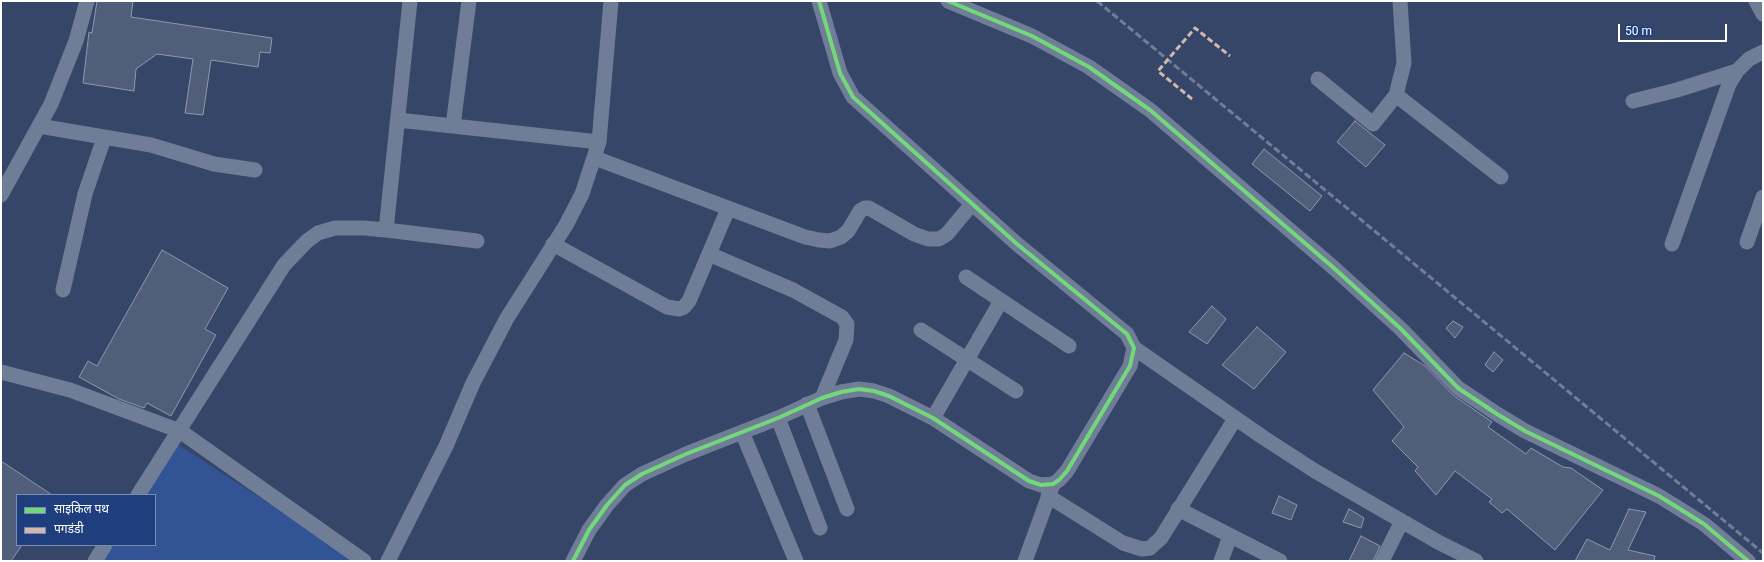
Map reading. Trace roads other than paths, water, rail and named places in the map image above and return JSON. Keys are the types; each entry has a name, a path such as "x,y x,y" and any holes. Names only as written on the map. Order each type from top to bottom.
{"street":[{"path":"1,195 52,104 76,41 87,1"},
{"path":"386,230 410,1"},
{"path":"453,126 469,1"},
{"path":"388,561 446,446 473,383 507,318 566,225 582,194 599,142 611,1"},
{"path":"819,1 840,72 853,97 1017,244 1127,334 1134,348 1235,419 1315,471 1438,542 1476,561"},
{"path":"948,1 1032,36 1089,67 1150,110 1335,269 1401,329 1458,388 1525,431 1659,496 1704,524 1748,561"},
{"path":"1318,79 1373,124 1396,95 1404,63 1400,1"},
{"path":"1756,1 1763,14"},
{"path":"1672,244 1729,84 1737,71 1749,59 1763,52"},
{"path":"1633,101 1677,90 1737,71"},
{"path":"1396,95 1501,178"},
{"path":"398,120 599,142"},
{"path":"39,126 151,145 214,164 255,170"},
{"path":"63,290 85,194 104,138"},
{"path":"595,158 728,209 805,237 819,240 830,241 841,237 848,231 860,211 869,208 914,234 928,239 939,239 947,234 972,204"},
{"path":"1747,242 1763,196"},
{"path":"553,244 674,309 684,307 689,301 728,209"},
{"path":"139,494 284,265 307,241 318,233 335,228 364,228 477,241"},
{"path":"709,254 793,290 842,317 847,324 846,340 822,398"},
{"path":"966,277 1069,346"},
{"path":"933,418 1001,301"},
{"path":"921,330 1016,391"},
{"path":"1026,561 1051,490 1067,471 1130,366 1134,348"},
{"path":"1,372 70,390 180,431 364,561"},
{"path":"574,561 589,530 607,505 625,485 642,474 778,418 807,404 841,392 860,389 874,391 889,396 933,418 1029,481 1051,490 1123,543 1142,549 1150,548 1161,538 1235,419"},
{"path":"807,404 847,509"},
{"path":"778,418 820,528"},
{"path":"742,432 796,561"},
{"path":"1178,509 1280,561"},
{"path":"1382,561 1402,520"},
{"path":"1222,561 1230,536"},
{"path":"95,561 105,546"}],"railway":[{"path":"1097,1 1763,553"}]}
